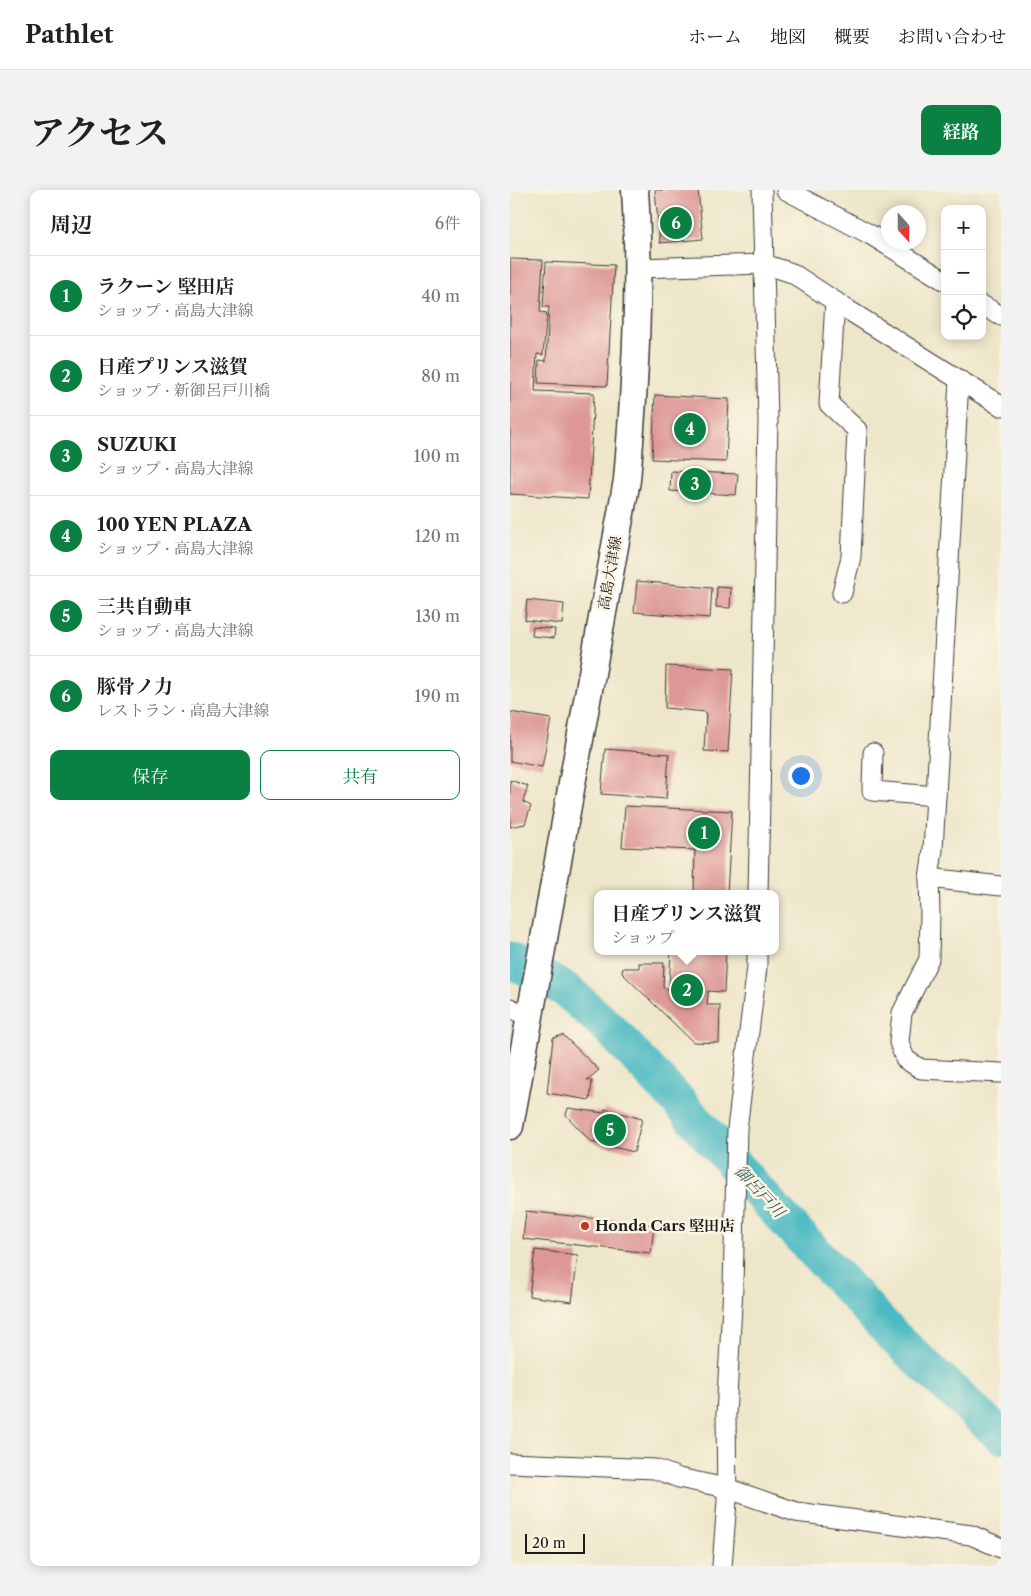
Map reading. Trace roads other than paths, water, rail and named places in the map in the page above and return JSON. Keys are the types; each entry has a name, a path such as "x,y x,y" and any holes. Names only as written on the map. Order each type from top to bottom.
{"main road":[{"name":"高島大津線","path":"524,1007 542,952 627,480 635,390 638,268 634,190"},
{"path":"510,1126 524,1007"}],"street":[{"path":"758,890 768,421 762,190"},
{"path":"786,190 871,235 941,279"},
{"path":"638,268 764,264 792,273 1001,406"},
{"path":"835,301 829,404 857,430 851,557 842,593"},
{"path":"986,307 1001,316"},
{"path":"960,380 933,850 929,878 929,959 902,1013 899,1042 905,1059 921,1068 1001,1073"},
{"path":"873,753 872,791 936,796"},
{"path":"929,878 1001,886"},
{"path":"722,1566 727,1501 726,1415 733,1287 737,1129 757,955"},
{"path":"510,1463 655,1469 679,1478 726,1488 796,1512 971,1535 1001,1548"}],"waterway":[{"name":"御呂戸川","path":"510,960 566,990 609,1028 894,1337 1001,1436"}],"place":[{"name":"豚骨ノ力","path":"676,223"},
{"name":"100 YEN PLAZA","path":"690,429"},
{"name":"SUZUKI","path":"695,484"},
{"name":"ラクーン 堅田店","path":"704,833"},
{"name":"日産プリンス滋賀","path":"687,990"},
{"name":"三共自動車","path":"610,1130"},
{"name":"Honda Cars 堅田店","path":"585,1226"}]}
